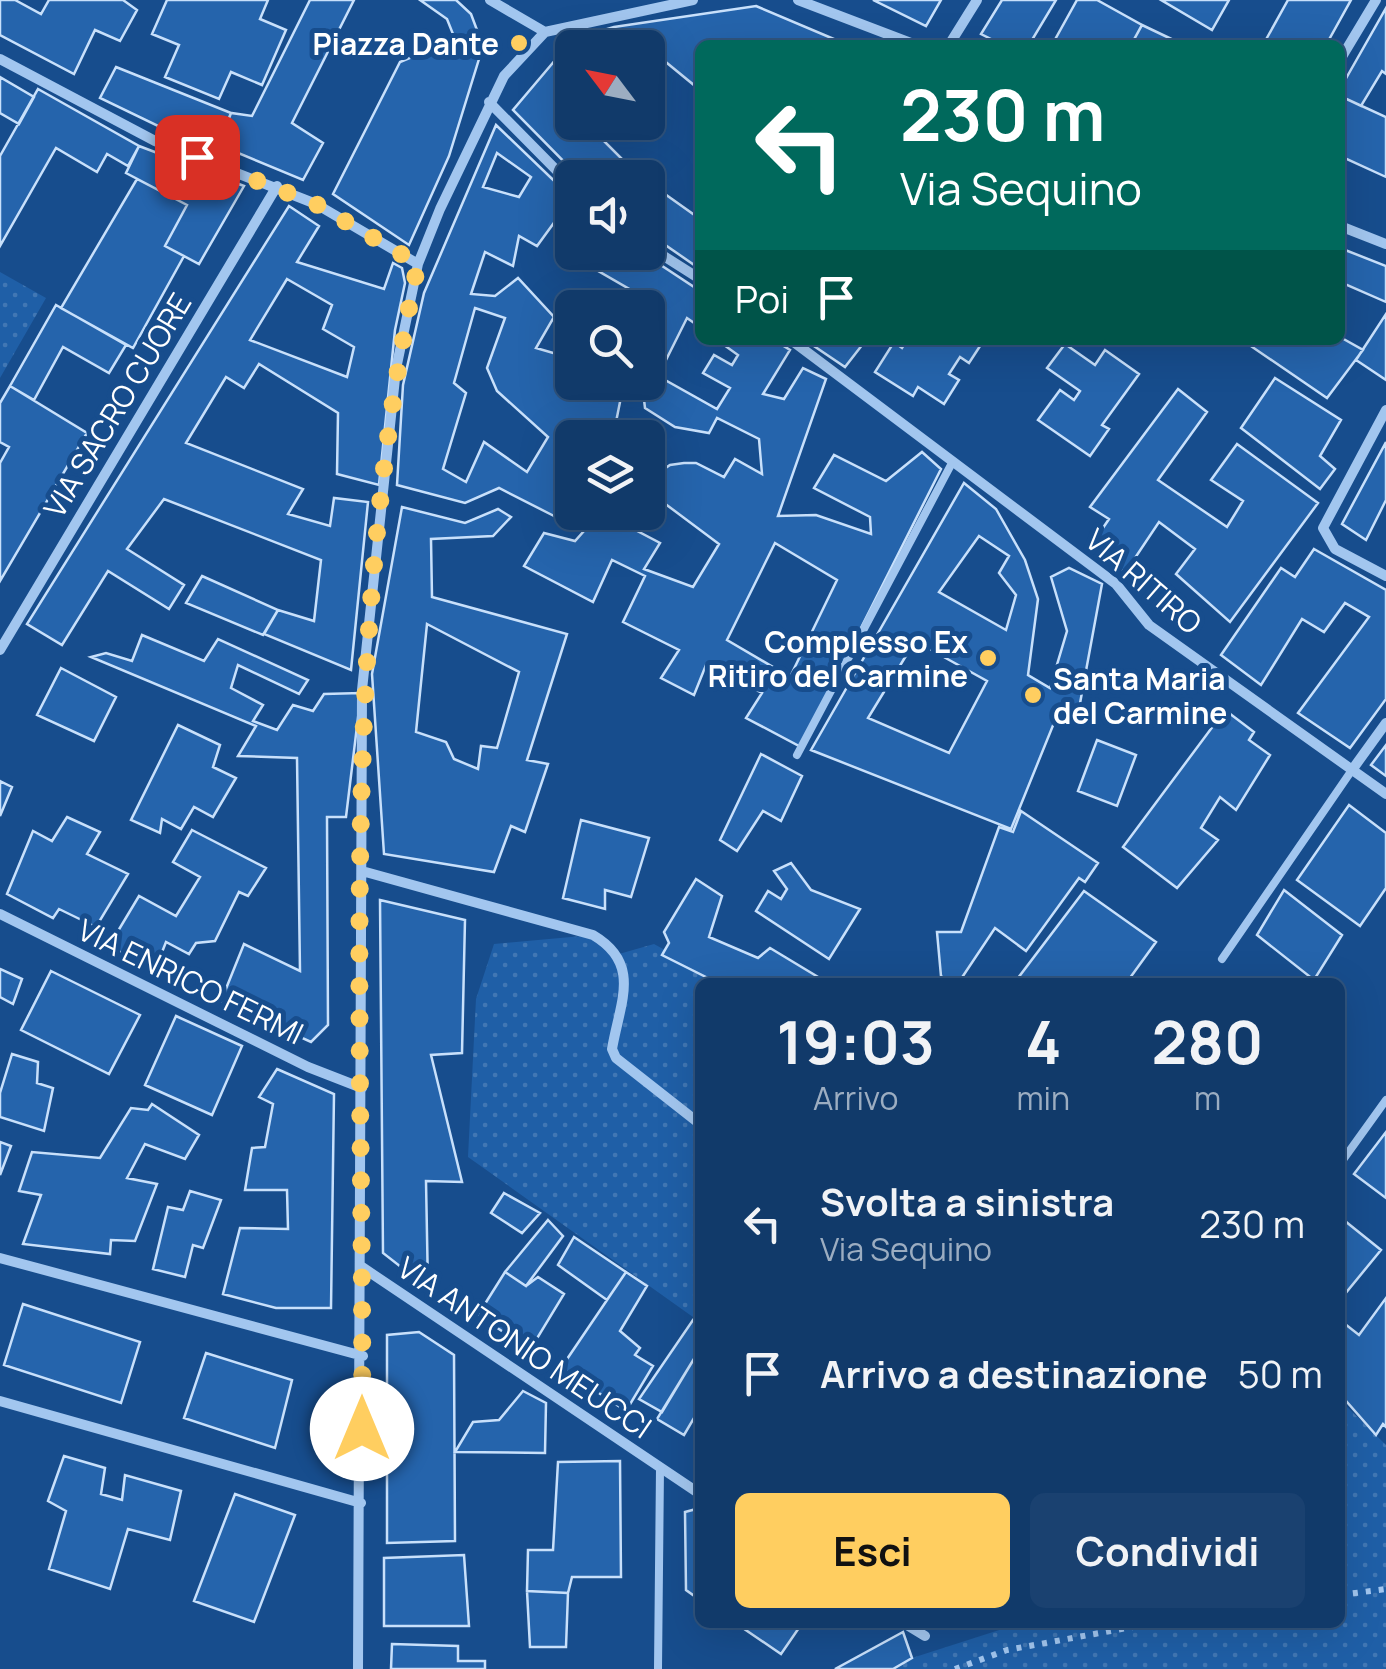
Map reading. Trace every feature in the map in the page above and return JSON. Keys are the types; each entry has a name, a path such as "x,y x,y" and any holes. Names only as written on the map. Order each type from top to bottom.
{"street":[{"path":"490,0 545,32"},
{"path":"358,1669 362,690 396,369 418,264 489,102 524,50 545,32 693,0"},
{"path":"798,0 903,40"},
{"path":"952,40 977,0"},
{"path":"1345,52 1376,0"},
{"path":"0,60 126,128 316,204 418,264"},
{"path":"489,102 555,169"},
{"name":"VIA SACRO CUORE","path":"0,650 276,186"},
{"path":"1345,228 1386,244"},
{"path":"665,257 695,276"},
{"name":"VIA RITIRO","path":"797,345 1116,584 1148,625 1386,794"},
{"path":"1386,410 1323,528 1336,549 1386,576"},
{"path":"1352,770 1386,724"},
{"path":"362,871 593,935 607,943 619,954 625,977 612,1049 616,1058 695,1120"},
{"name":"VIA ENRICO FERMI","path":"0,914 308,1067 362,1088"},
{"path":"0,1258 362,1356"},
{"name":"VIA ANTONIO MEUCCI","path":"362,1267 695,1491"},
{"path":"0,1401 361,1503"},
{"path":"911,1628 924,1636"}],"lane":[{"path":"798,755 953,461"},
{"path":"1222,959 1352,770"},
{"path":"1345,1157 1386,1100"},
{"name":"VIA ANTONIO MEUCCI","path":"658,1669 660,1468"}],"path":[{"path":"1345,1595 1386,1589"},
{"path":"956,1669 1007,1650 1127,1628"}],"shaded area":[{"path":"0,272 46,298 0,378"},
{"path":"593,935 619,954 654,944 716,978 695,978 695,1318 468,1157 476,999 494,944"},
{"path":"1345,1405 1386,1445 1386,1669 893,1669 912,1658 1005,1628 1345,1628"}],"building":[{"path":"0,0 15,0 41,14 49,0 123,0 137,10 120,41 95,30 74,74 0,35"},
{"path":"167,0 268,0 260,19 286,30 262,85 231,72 219,99 165,77 179,45 152,34"},
{"path":"310,0 354,0 292,123 323,143 303,180 219,145 231,113 252,116"},
{"path":"420,0 456,0 471,14 483,46 449,156 409,245 333,194 400,62 455,39 447,19"},
{"path":"873,0 941,0 926,26"},
{"path":"1002,0 1056,0 1032,40 993,40 981,34"},
{"path":"1077,0 1097,0 1142,25 1134,40 1055,40"},
{"path":"1161,0 1229,0 1212,30"},
{"path":"1288,0 1351,0 1329,40 1266,40"},
{"path":"756,6 836,40 695,40 695,86 665,61 665,30 604,30"},
{"path":"1386,8 1386,74 1382,71 1361,106 1345,98 1345,80"},
{"path":"1142,25 1174,40 1134,40"},
{"path":"555,60 555,140 603,140 623,160 562,160 513,110"},
{"path":"116,67 231,113 214,153 100,98"},
{"path":"0,77 34,97 19,124 0,113"},
{"path":"38,89 139,146 128,166 107,154 97,172 56,148 0,246 0,156"},
{"path":"1345,98 1386,117 1386,177 1345,158"},
{"path":"496,125 555,182 555,221 537,246 519,236 513,266 485,252 471,294 495,296 518,278 554,317 536,348 555,354 555,400 620,400 616,420 555,420 554,516 499,488 465,503 397,485 403,385 424,293","holes":["497,153 531,177 519,197 483,187","475,308 505,318 487,368 497,391 548,437 527,472 484,442 466,482 443,469 466,393 454,383"]},
{"path":"139,146 244,186 199,264 165,246 187,205 126,173"},
{"path":"137,179 187,205 165,246 184,256 133,348 61,308"},
{"path":"665,194 695,215 695,266 665,245"},
{"path":"289,206 319,226 297,262 384,289 393,263 402,268 405,283 395,330 379,485 337,474 338,413 259,364 244,388 226,377 186,443 303,489 288,514 330,526 334,498 368,502 351,670 264,634 278,610 314,621 321,560 164,499 127,549 184,585 169,609 108,571 62,645 27,624","holes":["287,279 332,305 323,329 354,347 347,377 250,340"]},
{"path":"1345,250 1386,266 1386,302 1345,284"},
{"path":"665,268 695,288 695,324 687,318 665,362 665,290 631,290 596,270"},
{"path":"56,305 126,345 109,373 63,347 34,400 10,386"},
{"path":"1386,314 1386,380 1356,360"},
{"path":"1345,340 1363,350 1327,398 1249,345 1345,345"},
{"path":"724,345 782,345 790,350 763,394 784,399 803,368 826,379 778,516 816,515 871,534 870,517 814,488 834,455 886,481 922,452 941,469 801,747 746,718 762,693 706,665 694,695 661,678 679,650 623,622 645,576 612,560 593,602 524,566 544,533 575,541 585,530 635,530 660,543 644,569 693,587 719,544 665,504 665,468 696,463 724,477 735,459 762,474 759,439 717,418 709,433 675,427 645,408 644,400 665,400 665,380 717,409 730,388 703,373 714,355 732,365 738,355","holes":["775,543 837,580 790,677 727,640"]},
{"path":"812,345 862,345 845,367"},
{"path":"892,345 981,345 969,363 960,357 949,374 959,380 944,404 918,387 913,396 875,372"},
{"path":"1066,345 1095,365 1105,350 1139,374 1102,425 1109,429 1090,456 1038,420 1060,390 1074,400 1080,391 1047,368"},
{"path":"1275,378 1341,420 1320,456 1335,469 1320,489 1241,428"},
{"path":"10,386 87,433 0,581 0,463 9,447 0,442 0,403"},
{"path":"1178,389 1207,412 1158,480 1227,527 1243,501 1211,480 1237,444 1318,503 1230,622 1176,574 1195,549 1159,522 1125,573 1090,547 1109,519 1090,507"},
{"path":"1386,442 1386,500 1366,540 1342,524"},
{"name":"Complesso Ex Ritiro del Carmine","path":"964,483 996,509 1025,560 1038,599 1028,675 1050,688 1067,631 1051,577 1069,568 1102,584 1076,725 1056,718 1011,829 811,750","holes":["979,536 1009,556 999,573 1016,595 1006,630 939,592","915,641 987,681 949,753 868,718"]},
{"path":"402,507 465,523 498,509 511,517 493,536 431,539 432,597 567,634 527,760 548,764 525,832 511,826 494,872 384,854 372,674","holes":["427,624 519,672 497,748 481,746 478,769 454,759 446,742 416,732"]},
{"path":"1314,549 1386,590 1386,699 1350,748 1298,713 1369,617 1345,603 1324,632 1302,619 1261,685 1221,655 1281,568 1295,577"},
{"path":"202,576 278,610 263,635 186,603"},
{"path":"142,635 204,661 218,639 308,680 299,694 238,665 231,688 263,705 253,721 277,730 293,705 313,711 324,694 361,693 346,817 327,817 328,1025 311,1042 221,1001 244,944 300,971 297,758 238,756 256,726 91,657 106,653 132,661"},
{"path":"61,668 116,697 94,741 37,715"},
{"path":"1225,710 1254,732 1249,740 1270,755 1236,810 1220,797 1201,828 1218,840 1177,888 1123,847"},
{"path":"178,725 220,745 213,767 236,778 213,817 194,807 181,829 162,819 160,833 131,820"},
{"path":"1097,740 1136,755 1117,806 1078,791"},
{"path":"1386,745 1386,776 1371,765"},
{"path":"761,754 802,776 781,821 763,811 737,851 720,840"},
{"path":"0,781 12,787 0,816"},
{"path":"1349,805 1386,833 1386,888 1360,926 1297,880"},
{"path":"1021,811 1098,863 1085,882 1079,878 1026,951 995,928 962,978 944,978 937,932 961,932 999,827 1013,832"},
{"path":"67,817 100,832 87,854 128,874 96,927 59,909 53,918 7,894 33,831 52,841"},
{"path":"581,820 649,838 631,897 605,890 605,909 563,898"},
{"path":"192,830 266,868 248,896 239,892 215,941 196,943 189,954 166,942 155,970 109,946 139,896 176,916 200,877 173,862"},
{"path":"791,863 811,890 860,909 829,959 756,911 768,891 781,899 787,889 774,871"},
{"path":"696,879 722,896 709,937 758,958 770,948 820,978 708,978 662,955 669,943 664,932"},
{"path":"1284,890 1342,935 1315,978 1311,978 1257,935"},
{"path":"1084,891 1156,942 1130,978 1018,978"},
{"path":"380,900 465,920 462,1053 431,1055 462,1182 426,1181 428,1288 383,1253"},
{"path":"0,969 22,979 13,1004 0,997"},
{"path":"51,971 140,1015 109,1074 21,1030"},
{"path":"176,1016 242,1046 212,1115 145,1085"},
{"path":"12,1054 38,1062 37,1083 53,1088 44,1131 0,1117 0,1093"},
{"path":"277,1069 334,1094 331,1308 276,1308 223,1294 240,1228 288,1229 287,1190 245,1190 252,1148 265,1147 273,1104 259,1097"},
{"path":"152,1104 199,1135 185,1159 145,1144 127,1178 157,1184 135,1241 111,1240 110,1254 23,1244 41,1195 19,1191 32,1152 100,1158 131,1108 148,1110"},
{"path":"1386,1132 1386,1198 1354,1174"},
{"path":"0,1142 11,1146 0,1175"},
{"path":"190,1191 221,1200 203,1248 193,1245 185,1277 153,1269 168,1207 183,1210"},
{"path":"504,1193 540,1213 522,1233 491,1213"},
{"path":"548,1220 563,1236 526,1286 505,1272"},
{"path":"1345,1221 1381,1250 1345,1294"},
{"path":"574,1237 626,1272 607,1300 558,1265"},
{"path":"505,1272 526,1286 538,1277 564,1294 530,1350 478,1315"},
{"path":"626,1272 647,1286 620,1331 640,1348 635,1355 653,1366 626,1411 561,1368"},
{"path":"1386,1298 1386,1427 1383,1424 1376,1435 1345,1400 1345,1324 1359,1335"},
{"path":"23,1304 140,1342 121,1403 4,1365"},
{"path":"693,1320 695,1357 662,1412 639,1399"},
{"path":"419,1332 454,1355 455,1541 387,1543 387,1335"},
{"path":"206,1353 292,1380 275,1448 184,1418"},
{"path":"695,1357 695,1416 684,1435 657,1419"},
{"path":"523,1391 546,1403 545,1453 455,1452 473,1422 499,1420"},
{"path":"64,1456 105,1468 101,1494 122,1500 125,1475 181,1491 170,1540 128,1529 110,1589 49,1569 66,1511 48,1501"},
{"path":"620,1461 621,1577 572,1577 568,1593 527,1591 528,1550 553,1550 558,1462"},
{"path":"235,1494 295,1515 254,1622 194,1601"},
{"path":"695,1509 695,1596 686,1590 685,1512"},
{"path":"464,1555 469,1626 384,1626 384,1558"},
{"path":"527,1591 568,1593 566,1647 530,1647"},
{"path":"743,1628 799,1628 781,1654"},
{"path":"903,1632 912,1658 893,1669 835,1669"},
{"path":"392,1644 458,1646 458,1661 485,1661 485,1669 391,1669"}],"place":[{"name":"Piazza Dante","path":"519,43"},
{"name":"Complesso Ex Ritiro del Carmine","path":"988,658"},
{"name":"Santa Maria del Carmine","path":"1033,695"}],"route":[{"path":"197,157 316,204 418,264 396,369 362,690 362,1429"}]}
